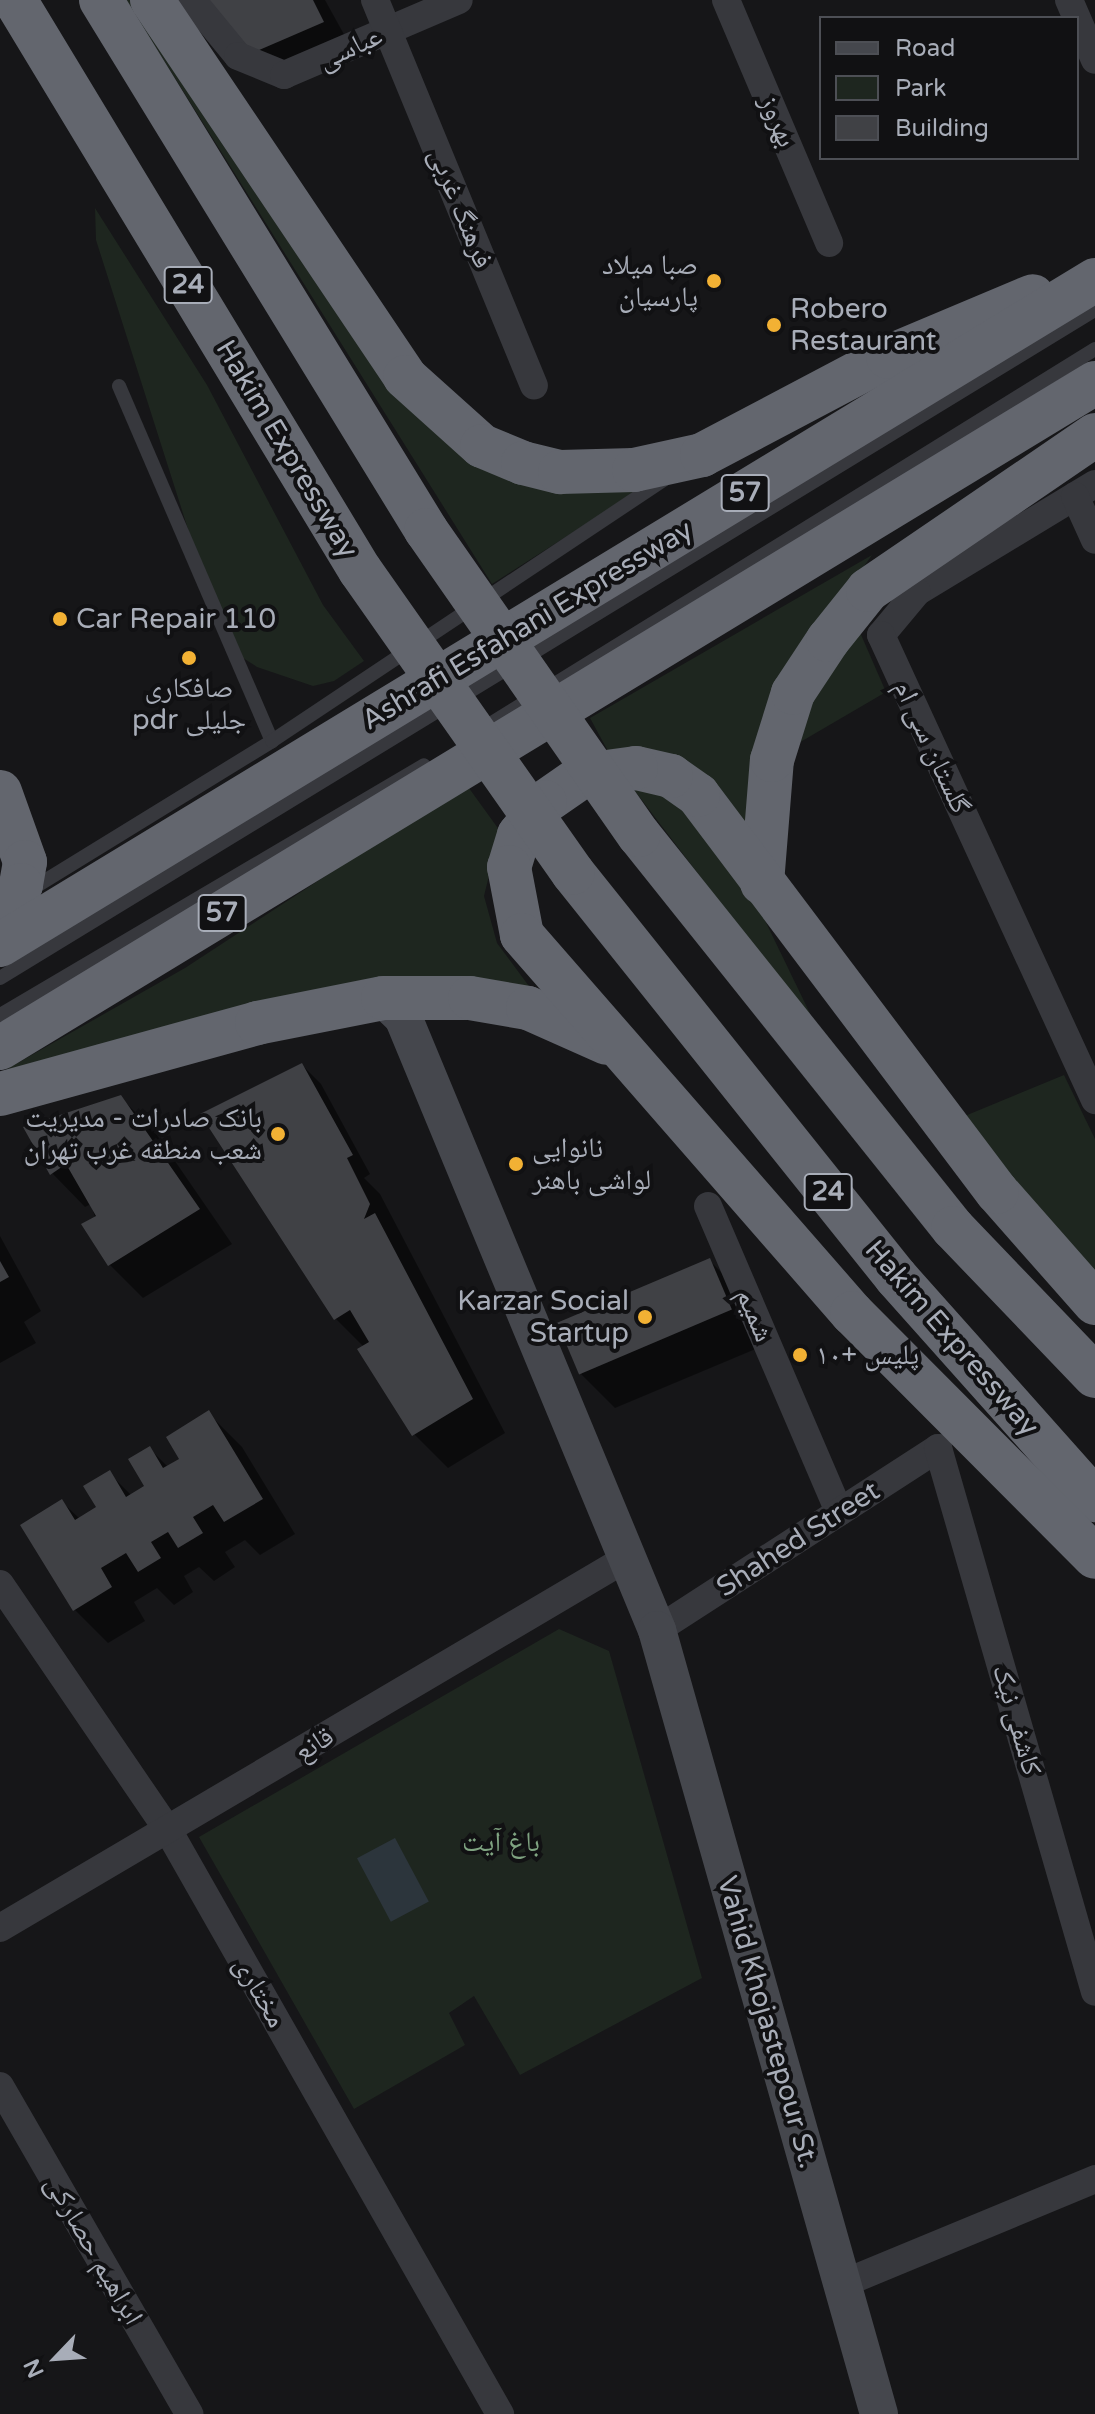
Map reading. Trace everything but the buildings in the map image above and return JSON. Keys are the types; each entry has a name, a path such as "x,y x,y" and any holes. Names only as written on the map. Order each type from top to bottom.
{"highway":[{"name":"Hakim Expressway","path":"15,0 360,570 573,873 896,1277 1095,1500"},
{"name":"24","path":"101,0 426,530 639,835 953,1228 1095,1376"},
{"path":"152,0 405,377 441,415 482,446 560,472 634,470 702,455 967,320 1095,273"},
{"name":"Ashrafi Esfahani Expressway","path":"0,945 1095,280"},
{"name":"57","path":"0,1048 1095,383"},
{"path":"762,883 772,760 793,693 828,640 868,590 903,563 1095,435"},
{"path":"1095,1303 997,1192 762,883 718,817 671,776 636,768 584,775 545,802 519,835 509,867 511,905 546,968 852,1313 1095,1557"},
{"path":"0,792 25,862 7,911"},
{"path":"0,1094 257,1023 383,998 470,998 528,1008 621,1049"}],"main road":[{"path":"383,998 403,1017 627,1558"},
{"name":"Vahid Khojastepour St.","path":"627,1558 657,1630 879,2414"}],"street":[{"name":"عباسی","path":"192,0 238,56 284,75 459,0"},
{"name":"فرهنگ غربی","path":"375,0 534,385"},
{"name":"بهروز","path":"726,0 829,243"},
{"path":"1079,23 1095,60"},
{"path":"1085,490 1095,540"},
{"name":"گلستان سی ام","path":"1085,490 917,592 881,635 1095,1100"},
{"name":"شمیم","path":"708,1206 839,1512"},
{"name":"Shahed Street","path":"657,1630 938,1448"},
{"name":"کاشفی نیک","path":"938,1448 1095,1992"},
{"name":"قانع","path":"0,1928 627,1558"},
{"name":"مختاری","path":"0,1584 168,1830 500,2414"},
{"name":"ابراهیم حصارکی","path":"0,2086 189,2414"},
{"path":"842,2284 1095,2179"}],"lane":[{"path":"0,978 1095,310"},
{"path":"0,1015 451,748 1095,349"},
{"path":"119,386 272,741"},
{"path":"7,911 272,741 702,455"}],"green space":[{"path":"126,0 139,0 414,404 647,485 492,584"},
{"path":"95,208 207,385 323,605 364,661 334,681 313,686 257,667 240,656 215,614 96,240"},
{"path":"872,555 848,589 752,846 609,753 590,718"},
{"path":"855,621 886,692 785,751"},
{"path":"628,782 682,800 744,877 819,1032"},
{"path":"466,784 500,831 484,896 497,943 537,997 0,1073 185,968"},
{"path":"1064,1075 1095,1139 1095,1274 960,1118"},
{"name":"باغ آیت","path":"559,1629 609,1651 702,1978 520,2075 474,1996 449,2013 465,2045 354,2109 199,1837"}],"shaded area":[{"path":"395,1838 429,1902 391,1922 357,1858"}],"place":[{"name":"صبا میلاد پارسیان","path":"714,281"},
{"name":"Robero Restaurant","path":"774,325"},
{"name":"Car Repair 110","path":"60,619"},
{"name":"صافکاری pdr جلیلی","path":"189,658"},
{"name":"بانک صادرات - مدیریت شعب منطقه غرب تهران","path":"278,1134"},
{"name":"نانوایی لواشی باهنر","path":"516,1164"},
{"name":"Karzar Social Startup","path":"645,1317"},
{"name":"پلیس +۱۰","path":"800,1355"}]}
